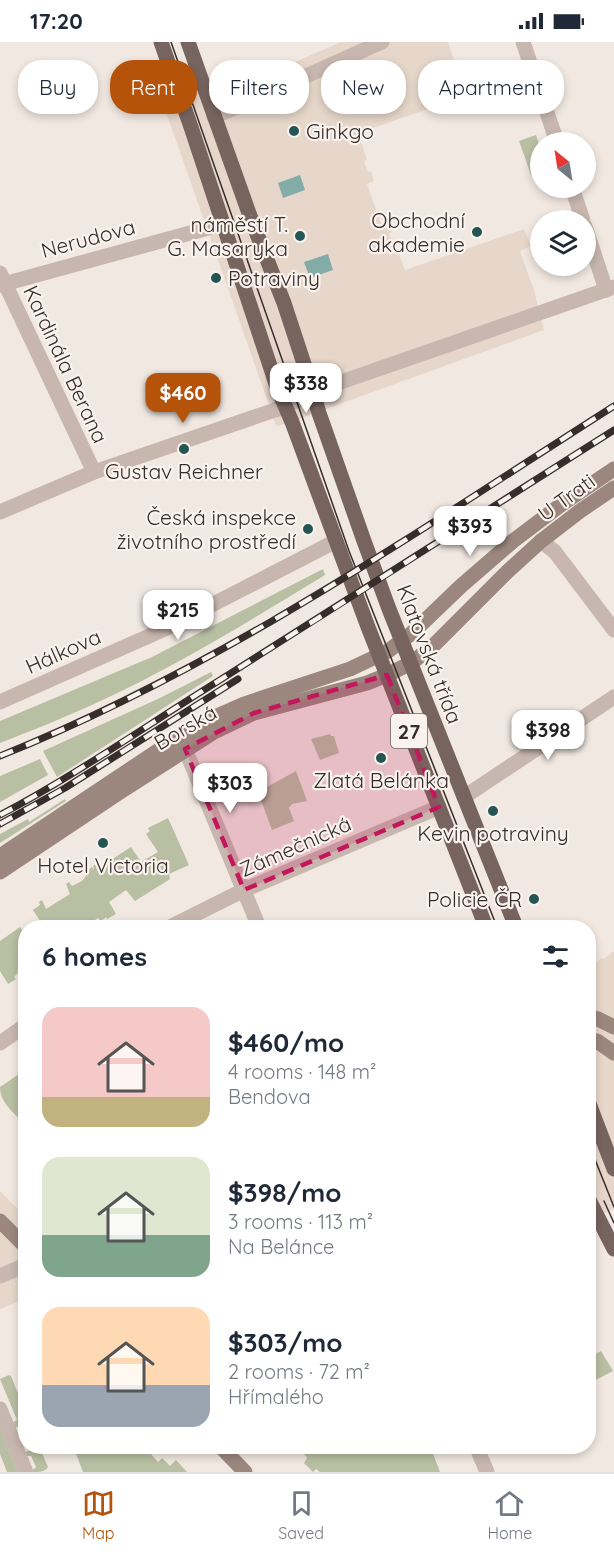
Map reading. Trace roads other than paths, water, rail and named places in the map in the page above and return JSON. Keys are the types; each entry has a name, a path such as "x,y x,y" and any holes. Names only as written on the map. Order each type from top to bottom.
{"main road":[{"name":"27","path":"161,42 277,387 379,656 483,920"},
{"name":"Klatovská třída","path":"188,42 250,216 281,295 319,413 389,609 513,920"},
{"path":"596,1122 614,1168"},
{"path":"596,1215 614,1249"}],"street":[{"path":"214,117 382,42"},
{"path":"523,42 554,132"},
{"name":"Nerudova","path":"2,280 223,224"},
{"path":"0,512 94,472 610,288 596,253"},
{"name":"Kardinála Berana","path":"2,280 94,472"},
{"name":"U Trati","path":"379,656 403,641 513,541 614,469"},
{"name":"U Trati","path":"411,663 432,648 507,572 542,541 614,488"},
{"path":"542,541 555,552 614,630"},
{"name":"Hálkova","path":"0,702 339,548"},
{"name":"Borská","path":"0,856 180,736 210,719 244,704 350,669 379,656"},
{"name":"Borská","path":"0,872 214,732 254,713 367,683 411,663"},
{"path":"464,797 614,697"},
{"path":"185,749 256,920"},
{"name":"Zámečnická","path":"184,920 244,890 439,807"},
{"path":"596,1018 614,1027"},
{"path":"0,1043 18,1031"},
{"path":"596,1041 614,1053"},
{"path":"0,1221 18,1239"},
{"path":"0,1276 18,1268"},
{"path":"0,1409 18,1453"},
{"path":"19,1454 26,1472"},
{"path":"228,1454 245,1472"},
{"path":"479,1454 487,1472"}],"water":[{"path":"300,175 305,190 283,198 278,183"},
{"path":"328,254 333,270 310,278 304,262"}],"tram line":[{"path":"171,42 349,551 494,920"},
{"path":"596,1162 614,1207"},
{"path":"604,1201 614,1223"}],"railway":[{"path":"0,756 81,721 161,682 238,640 315,596 614,406"},
{"path":"0,815 84,767 614,430"},
{"path":"0,824 65,788 238,679"}],"place":[{"name":"Ginkgo","path":"294,131"},
{"name":"Obchodní akademie","path":"477,232"},
{"name":"náměstí T. G. Masaryka","path":"300,236"},
{"name":"Potraviny","path":"216,278"},
{"name":"Gustav Reichner","path":"184,449"},
{"name":"Česká inspekce životního prostředí","path":"308,529"},
{"name":"Zlatá Belánka","path":"381,758"},
{"name":"Kevin potraviny","path":"493,811"},
{"name":"Hotel Victoria","path":"103,843"},
{"name":"Policie ČR","path":"534,899"}]}
